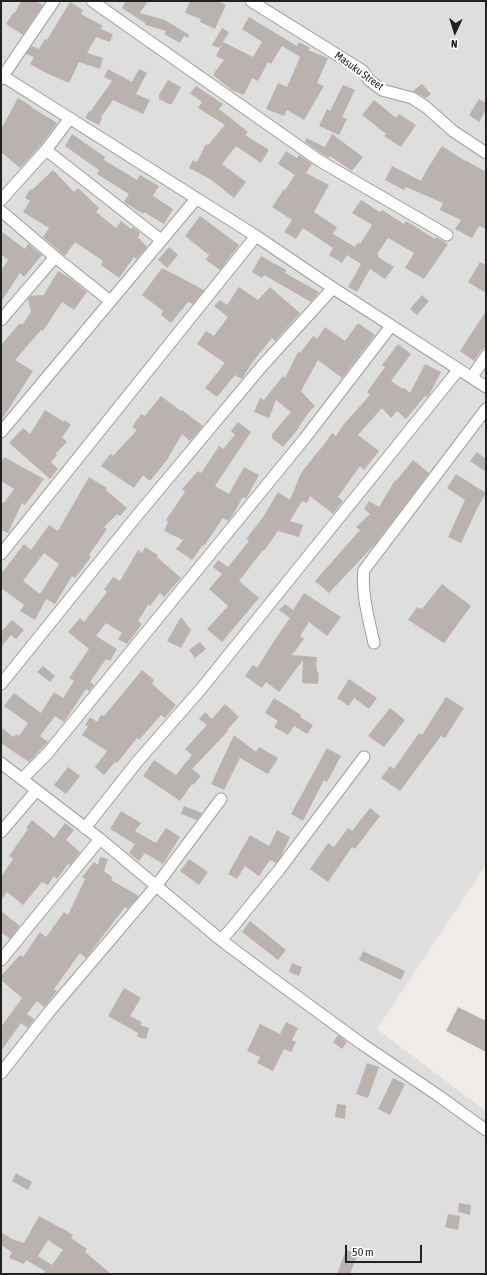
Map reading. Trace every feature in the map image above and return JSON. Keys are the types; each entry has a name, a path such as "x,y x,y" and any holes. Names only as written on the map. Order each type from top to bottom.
{"street":[{"path":"54,1 2,77 70,118 256,236 333,288 486,387"},
{"path":"92,1 320,161 447,235"},
{"name":"Masuku Street","path":"251,1 362,71 369,80 382,90 412,98 422,104 453,131 486,153"},
{"path":"1,200 46,150 70,118"},
{"path":"46,150 161,240"},
{"path":"1,432 196,199"},
{"path":"1,211 110,301"},
{"path":"1,554 256,236"},
{"path":"1,320 55,257"},
{"path":"1,684 135,518 262,366 333,288"},
{"path":"22,779 47,754 305,438 391,326"},
{"path":"472,377 486,356"},
{"path":"85,828 137,762 211,676 459,369"},
{"path":"374,643 362,580 364,570 486,409"},
{"path":"221,940 232,929 279,870 364,757"},
{"path":"1,763 100,839 221,940 362,1044 486,1130"},
{"path":"1,832 36,791"},
{"path":"1,1073 49,1012 156,886 221,799"},
{"path":"1,960 100,839"}],"shaded area":[{"path":"1,1 486,1 486,865 377,1029 486,1111 486,1274 1,1274"}],"building":[{"path":"21,1 36,1 43,5 23,35 6,24 14,12 15,13"},
{"path":"126,1 148,1 140,13 165,20 189,35 188,38 184,36 180,43 164,34 166,31 145,25 145,23 122,8"},
{"path":"190,1 218,1 226,5 215,29 200,22 201,19 185,13"},
{"path":"70,2 83,10 81,14 103,26 101,29 113,34 110,42 96,37 87,53 103,58 100,69 79,62 69,83 30,64 34,57 26,54 32,46 39,49 45,39 47,40"},
{"path":"249,17 297,46 299,42 310,48 308,50 328,58 317,83 324,86 304,120 287,110 284,116 266,109 278,83 287,87 300,57 282,46 271,64 268,62 258,81 252,78 244,95 232,90 214,76 214,73 224,60 216,56 223,42 253,57 262,42 242,29"},
{"path":"222,28 229,32 219,48 212,45"},
{"path":"108,69 132,82 139,69 147,73 136,94 150,100 143,114 113,100 101,117 102,118 99,125 85,118 112,81 104,77"},
{"path":"168,80 181,87 172,104 159,99 159,95"},
{"path":"422,84 431,94 426,98 413,91"},
{"path":"343,85 355,90 342,117 347,119 339,135 319,126 327,109 330,111"},
{"path":"196,86 223,104 219,109 248,132 245,135 269,150 261,163 236,146 222,164 246,182 234,198 210,179 189,168 193,160 197,162 206,144 208,145 225,125 198,108 202,102 190,93"},
{"path":"18,98 57,123 41,145 20,168 1,152 1,129"},
{"path":"479,99 486,103 486,110 479,122 469,115"},
{"path":"374,100 396,118 399,114 416,125 401,147 384,136 386,134 362,115"},
{"path":"72,134 105,157 104,160 137,180 140,175 159,186 153,196 173,209 164,224 144,212 143,214 124,202 129,194 97,174 99,170 65,146"},
{"path":"332,134 363,157 352,171 330,156 329,158 305,142 306,138 325,147"},
{"path":"442,146 465,161 486,172 486,229 479,226 472,238 455,229 461,220 440,210 443,203 406,187 404,190 385,180 392,166 421,181"},
{"path":"286,151 297,158 299,155 312,164 306,173 329,185 314,212 337,227 333,234 355,247 358,242 360,244 372,225 352,213 361,200 380,212 382,210 404,224 406,221 435,239 436,237 448,244 424,279 405,268 414,253 388,238 377,254 379,256 378,257 394,267 385,279 370,269 357,292 348,287 361,264 347,255 342,263 329,255 333,248 303,228 296,239 284,232 292,220 272,207 295,175 278,164"},
{"path":"53,170 74,192 78,188 99,208 96,212 116,228 121,221 131,229 133,227 140,233 138,237 147,247 136,259 134,257 119,278 101,265 103,261 75,242 65,256 43,237 49,228 23,212 30,201 25,198 30,189 32,190"},
{"path":"200,216 239,245 220,270 206,260 209,255 185,236"},
{"path":"1,231 25,249 28,244 42,255 24,277 20,273 1,302 1,271 8,260 1,254"},
{"path":"169,247 178,255 167,268 158,260"},
{"path":"261,256 286,270 285,273 319,292 311,302 264,275 262,278 252,272"},
{"path":"480,262 486,265 486,293 468,282"},
{"path":"162,268 204,290 193,304 188,302 171,323 161,315 163,311 142,295"},
{"path":"58,271 70,278 87,292 74,310 62,302 43,331 41,330 15,360 33,371 1,421 1,345 20,323 22,325 31,312 28,299 31,296 43,296"},
{"path":"239,287 258,300 270,287 300,313 275,341 272,338 251,364 242,379 235,375 217,397 205,388 225,363 197,344 206,331 214,336 228,317 214,306 220,300 227,305"},
{"path":"422,295 429,301 417,315 410,309"},
{"path":"486,311 486,347 480,352 474,361 460,351"},
{"path":"358,323 375,335 342,378 318,360 301,391 315,406 283,447 272,438 272,434 291,412 276,400 269,418 254,412 260,398 264,400 283,376 285,378 298,352 300,353 313,336 317,339 325,327 345,341"},
{"path":"398,344 411,354 391,381 410,393 425,364 441,372 429,395 427,397 425,396 406,419 397,411 391,418 382,408 358,435 379,451 364,470 360,466 338,497 343,501 333,514 310,496 307,503 302,501 290,521 303,525 299,537 278,531 264,551 263,550 239,581 259,598 222,642 207,629 228,606 209,589 222,574 213,567 218,560 228,567 249,541 246,539 263,517 278,492 290,500 301,473 332,433 336,436 344,424 370,395 367,392 385,367 382,365"},
{"path":"161,396 203,426 190,441 182,434 167,460 150,481 143,475 134,488 101,466 110,454 113,456 137,430 132,427 141,414 145,416"},
{"path":"45,410 64,422 65,420 71,425 62,437 67,442 56,453 57,455 51,462 58,469 50,479 9,443 23,428 30,434"},
{"path":"238,422 251,432 215,486 229,494 244,467 259,475 246,499 243,497 228,521 223,518 204,546 203,545 192,560 176,549 183,540 164,531 168,522 166,520 185,492 182,489 198,471 201,473 219,446 223,449 235,435 231,431"},
{"path":"477,452 486,459 486,472 470,461"},
{"path":"4,457 44,479 25,505 22,503 8,533 1,530 1,502 4,503 14,489 1,481 1,463"},
{"path":"413,460 429,473 376,543 329,593 315,581 360,530 356,527 370,514 364,509 369,501 379,507 395,480 396,481"},
{"path":"456,474 486,493 461,543 448,537 465,500 447,488"},
{"path":"89,477 107,488 106,490 127,508 120,516 117,514 104,527 107,529 89,555 91,557 75,578 72,576 55,604 46,599 35,620 20,611 24,605 1,588 1,574 24,544 31,550 49,525 58,531","holes":["44,553 59,564 40,594 23,581"]},
{"path":"145,547 158,555 157,557 181,578 164,597 160,593 150,606 148,605 138,621 142,624 127,644 118,639 122,633 106,623 96,636 117,649 110,661 106,659 90,682 94,685 89,691 86,689 64,722 55,716 40,736 48,742 29,762 1,743 1,727 13,737 16,734 19,736 28,723 4,706 14,693 41,713 54,692 63,698 74,681 69,678 89,649 68,632 80,618 84,622 107,592 104,589 113,577 120,581 138,550 142,553"},
{"path":"442,584 471,606 444,643 408,620 417,607 422,609"},
{"path":"304,593 341,617 327,636 309,622 300,636 304,639 292,655 317,657 316,666 317,672 319,673 318,684 302,683 303,660 279,692 266,682 262,688 245,676 253,665 257,668 290,618 279,610 285,604 293,610"},
{"path":"181,617 191,630 181,648 167,641"},
{"path":"12,620 24,630 16,639 11,635 1,647 1,632"},
{"path":"200,642 206,649 195,658 189,650"},
{"path":"43,666 55,676 50,682 37,672"},
{"path":"142,670 154,680 152,684 176,705 165,718 161,715 139,740 137,738 117,763 115,762 104,775 95,767 107,751 82,735 88,726 85,725 90,717 97,722 101,715 104,716"},
{"path":"349,679 377,698 369,709 354,698 349,706 337,698"},
{"path":"446,697 464,708 445,738 441,736 400,791 381,778 390,766 394,769 419,733 422,735"},
{"path":"274,698 301,715 300,717 313,725 307,734 294,726 288,735 274,727 278,721 265,713"},
{"path":"225,704 239,717 227,730 228,731 192,769 201,776 193,785 192,784 180,801 143,776 154,760 176,775 192,755 185,749 207,725 199,719 205,712 212,719"},
{"path":"390,708 405,720 384,747 368,736"},
{"path":"234,735 256,752 259,747 278,758 268,774 240,758 224,790 211,784"},
{"path":"327,748 341,756 327,782 324,780 303,821 291,814"},
{"path":"68,767 80,776 66,794 54,785"},
{"path":"184,806 202,813 197,820 181,814"},
{"path":"370,808 380,816 355,849 352,847 328,882 310,869 328,843 334,847 348,828 352,831"},
{"path":"121,811 141,823 135,831 156,843 166,828 180,837 163,864 145,853 139,861 129,853 135,844 110,829"},
{"path":"32,820 54,838 65,823 74,830 66,840 80,852 70,865 68,864 57,879 54,876 48,885 42,882 23,905 7,892 1,900 1,877 13,859 9,856 28,829 26,828"},
{"path":"277,830 290,837 276,863 270,860 259,876 245,866 237,879 228,874 250,835 269,846"},
{"path":"100,857 108,859 104,871 113,878 111,880 139,896 127,909 125,907 86,958 80,953 54,989 57,991 44,1007 37,1001 27,1014 34,1019 28,1028 21,1023 1,1051 1,1027 22,998 1,980 1,976 20,955 23,957 40,932 46,937 64,912 68,915 85,879 82,877 94,862 98,865"},
{"path":"189,859 208,872 199,885 180,871"},
{"path":"1,911 20,926 10,939 1,932"},
{"path":"250,921 286,950 278,960 242,932"},
{"path":"363,951 405,971 401,980 359,960"},
{"path":"292,963 302,967 299,976 289,972"},
{"path":"124,988 141,998 130,1016 142,1022 140,1025 149,1028 146,1039 137,1037 138,1033 108,1016"},
{"path":"458,1007 486,1021 486,1052 446,1031"},
{"path":"286,1022 298,1028 292,1040 296,1042 291,1052 284,1049 273,1071 257,1063 260,1057 247,1051 260,1024 280,1034"},
{"path":"338,1035 347,1042 342,1049 333,1042"},
{"path":"367,1063 379,1067 368,1098 356,1094"},
{"path":"393,1078 405,1084 390,1115 378,1109"},
{"path":"337,1104 346,1105 345,1119 335,1117"},
{"path":"16,1173 32,1182 28,1190 12,1181"},
{"path":"459,1203 471,1205 470,1215 458,1212"},
{"path":"448,1214 460,1216 458,1230 445,1227"},
{"path":"39,1216 73,1235 71,1238 87,1249 85,1252 111,1274 43,1274 45,1271 26,1260 24,1264 9,1258 12,1252 1,1245 1,1232 12,1239 24,1243","holes":["48,1240 63,1250 52,1265 38,1256"]},
{"path":"346,1250 358,1254 350,1274 337,1274"}]}
